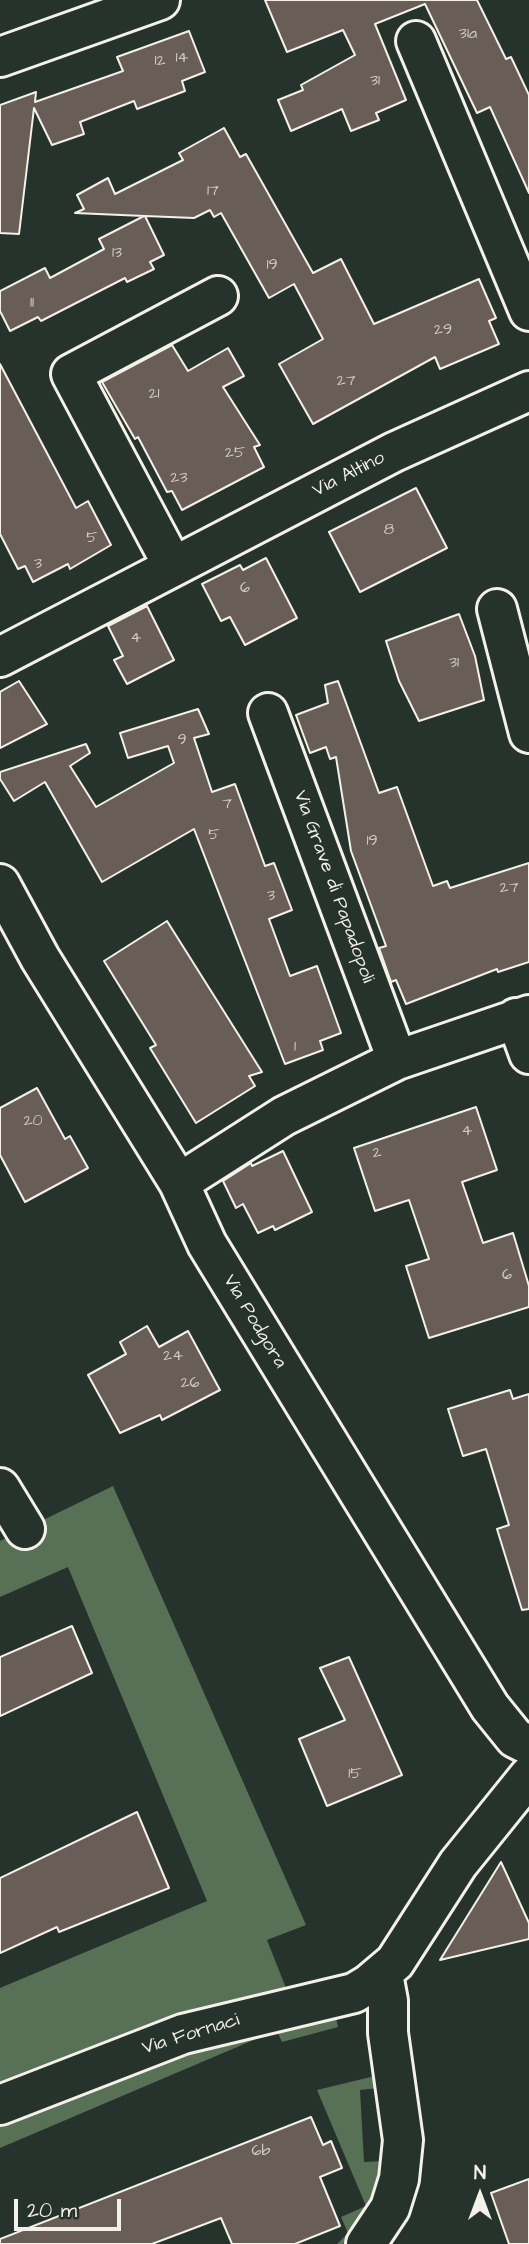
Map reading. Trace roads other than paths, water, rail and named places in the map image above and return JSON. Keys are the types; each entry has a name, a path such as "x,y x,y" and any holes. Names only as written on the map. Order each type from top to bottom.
{"street":[{"path":"0,57 160,0"},
{"path":"416,41 529,311"},
{"path":"173,566 71,374 218,296"},
{"name":"Via Altino","path":"0,657 394,452 529,391"},
{"path":"497,609 529,733"},
{"name":"Via Grave di Papadopoli","path":"268,713 397,1060"},
{"name":"Via Podgora","path":"0,884 40,958 179,1183 207,1244 490,1707 515,1738 529,1745"},
{"path":"179,1183 284,1116 397,1060 523,1016 529,1054"},
{"path":"0,1488 25,1529"},
{"name":"Via Fornaci","path":"0,2105 183,2034 354,1993 383,1974 405,1947 458,1864 529,1776"},
{"path":"366,2244 390,2208 399,2179 403,2140 383,1974"}]}
